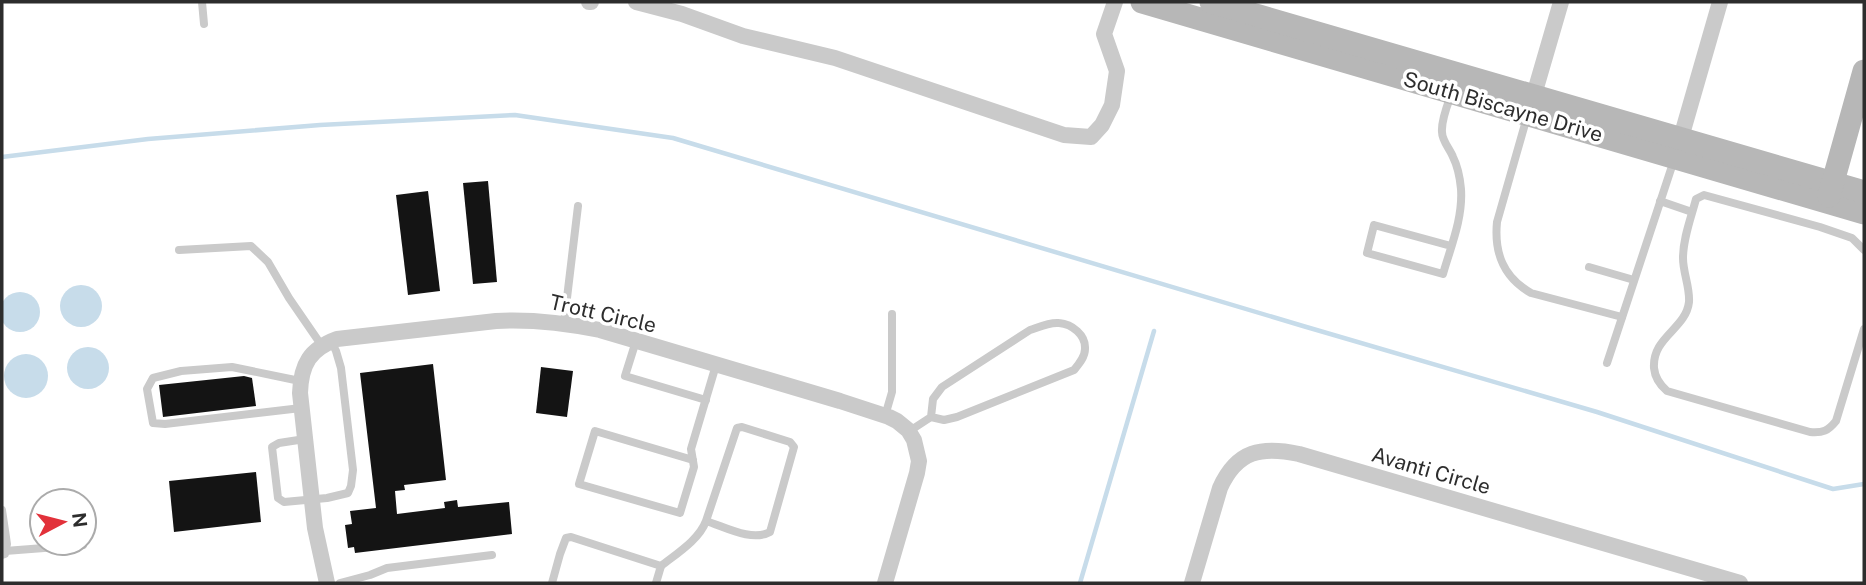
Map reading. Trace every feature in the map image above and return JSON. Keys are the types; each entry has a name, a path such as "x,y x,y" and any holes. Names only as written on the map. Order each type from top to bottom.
{"street":[{"path":"636,2 682,14 743,36 835,58 1064,135 1091,137 1102,125 1112,105 1117,71 1104,34 1115,2"},
{"name":"South Biscayne Drive","path":"1142,2 1451,92 1531,105"},
{"name":"South Biscayne Drive","path":"1211,2 1531,105 1830,193 1864,213"},
{"path":"1531,105 1561,2"},
{"path":"1678,148 1720,2"},
{"path":"1830,193 1864,71"},
{"name":"South Biscayne Drive","path":"1830,193 1864,192"},
{"name":"Trott Circle","path":"326,344 337,339 496,321 564,323 600,330 885,416 897,421 908,432"},
{"path":"326,344 315,351 306,362 300,381 315,528 327,583"},
{"path":"885,583 918,472 918,450 908,432"},
{"name":"Avanti Circle","path":"1192,583 1225,477 1240,461 1264,450 1298,454 1740,583"}],"lane":[{"path":"202,2 204,24"},
{"path":"1451,92 1441,135 1458,170 1461,212 1443,274 1367,253 1374,225 1451,246"},
{"path":"1531,105 1497,222 1498,253 1503,266 1521,288 1531,293 1622,317"},
{"path":"1607,363 1678,148"},
{"path":"1820,227 1830,193"},
{"path":"1864,250 1852,238 1820,227 1704,195 1696,199 1684,245 1683,261 1689,304 1681,321 1662,340 1656,353 1655,374 1660,385 1667,391 1819,433 1828,431 1836,421 1864,329"},
{"path":"1660,201 1692,212"},
{"path":"564,323 578,206"},
{"path":"179,250 251,246 268,262 289,298 326,344 336,351 341,368 353,470 348,493 284,502 278,498 272,447 279,443 305,439"},
{"path":"1590,267 1634,280"},
{"path":"885,416 892,392 892,314"},
{"path":"908,432 931,417 944,420 957,417 1074,370 1086,349 1081,335 1072,326 1059,323 1031,330 942,387 933,399 931,417"},
{"path":"636,341 625,376 706,400"},
{"path":"693,460 595,430 579,484 680,513 694,467 693,460 691,449 716,365"},
{"path":"300,381 232,367 181,371 153,379 147,389 153,423 166,424 301,408"},
{"path":"656,583 661,566 687,546 704,527 706,521 737,428 742,427 790,442 794,447 770,532 753,536 706,521"},
{"path":"2,510 7,544 4,553 28,551"},
{"path":"552,583 566,538 571,537 661,566"},
{"path":"340,583 387,568 492,555"}],"water":[{"path":"81,285 96,291 102,306 96,321 81,327 66,321 60,306 66,291"},
{"path":"20,292 28,293 34,298 39,304 39,320 34,326 28,331 20,332 12,331 6,326 1,320 0,312 1,304 6,298 12,293"},
{"path":"88,347 102,354 109,368 102,382 88,389 74,382 67,368 74,354"},
{"path":"26,354 42,360 48,376 42,392 26,398 10,392 4,376 10,360"}],"building":[{"path":"488,181 497,282 473,284 463,183"},
{"path":"428,191 440,291 408,295 396,195"},
{"path":"433,364 446,480 404,485 405,490 395,491 397,514 445,508 444,502 457,500 458,507 509,502 512,534 355,553 354,547 348,548 345,525 352,524 350,511 376,508 360,373"},
{"path":"541,367 573,371 567,417 536,413"},
{"path":"244,376 252,378 256,406 163,417 159,385"},
{"path":"256,472 261,522 174,532 169,481"}],"waterway":[{"path":"2,157 148,139 320,125 515,115 673,138 1597,412 1833,489 1864,484"},
{"path":"1080,583 1154,331"}]}
